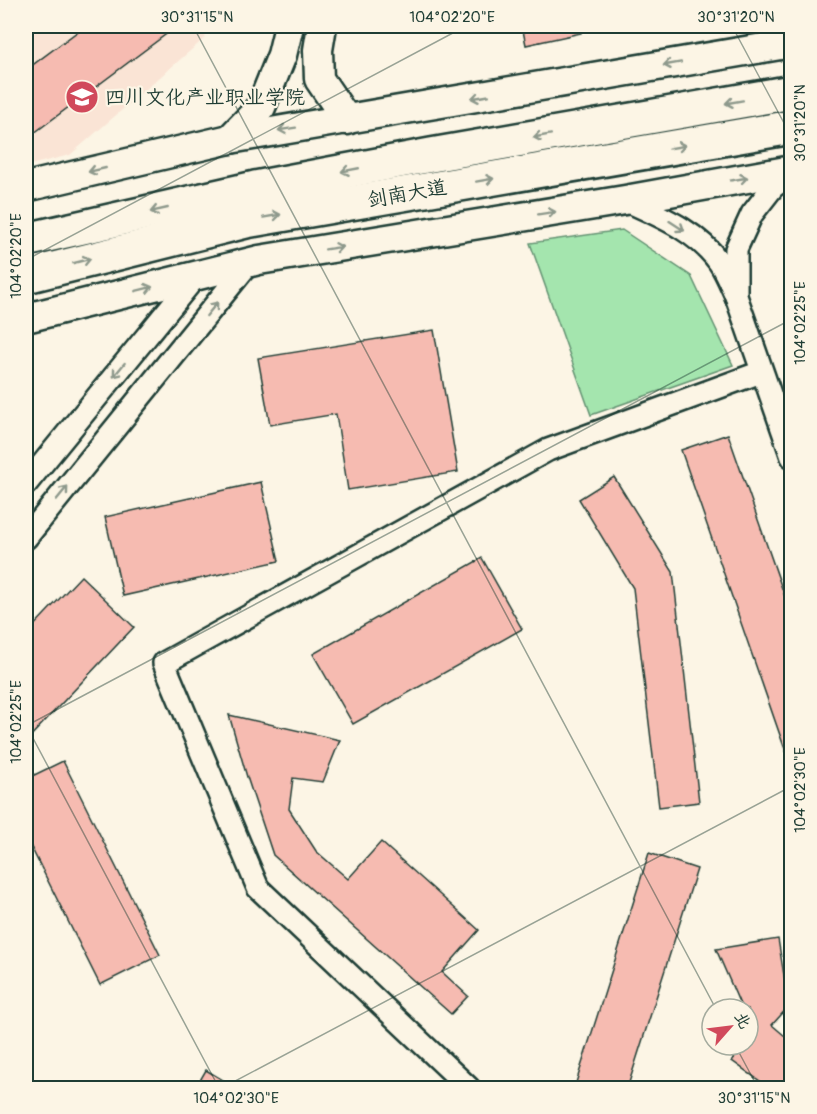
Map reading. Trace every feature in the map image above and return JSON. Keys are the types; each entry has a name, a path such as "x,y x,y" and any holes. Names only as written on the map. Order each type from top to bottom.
{"highway":[{"name":"剑南大道","path":"26,240 255,188 792,92"},
{"name":"剑南大道","path":"26,276 246,220 792,127"}],"main road":[{"path":"230,139 261,107 282,56 288,26"},
{"path":"322,26 318,50 319,79 347,120"},
{"path":"26,187 230,139 792,43"},
{"path":"26,318 249,263 792,172"}],"street":[{"path":"736,296 736,249 752,214 773,187 792,172"},
{"path":"625,200 671,221 695,238 719,262 736,296 792,456"},
{"path":"26,538 249,263"},
{"path":"26,484 196,276"},
{"path":"469,1089 258,888 164,663 548,450 761,372"}],"shaded area":[{"name":"四川文化产业职业学院","path":"26,26 208,26 205,38 70,155 26,166"}],"green space":[{"path":"622,230 691,276 733,365 591,415 530,243"}],"building":[{"path":"85,26 177,26 26,139 26,70"},
{"path":"522,26 580,26 581,33 526,45"},
{"path":"434,330 458,472 348,490 336,414 270,425 258,358"},
{"path":"728,434 792,617 792,760 789,761 681,450"},
{"path":"614,477 673,572 699,802 659,807 633,588 579,499"},
{"path":"261,482 279,561 123,596 105,517"},
{"path":"482,558 522,629 353,724 313,654"},
{"path":"81,576 134,627 26,741 26,634"},
{"path":"229,715 340,740 323,782 293,778 289,809 316,851 348,879 381,842 479,930 442,972 468,996 451,1014 273,855"},
{"path":"63,761 160,955 100,985 26,837 26,779"},
{"path":"649,853 697,869 627,1089 574,1089"},
{"path":"778,939 789,1006 772,1025 792,1042 792,1089 771,1089 732,1061 735,1057 760,1057 760,997 737,997 716,949"},
{"path":"206,1070 238,1089 195,1089"}],"place":[{"name":"四川文化产业职业学院","path":"82,97"}]}
